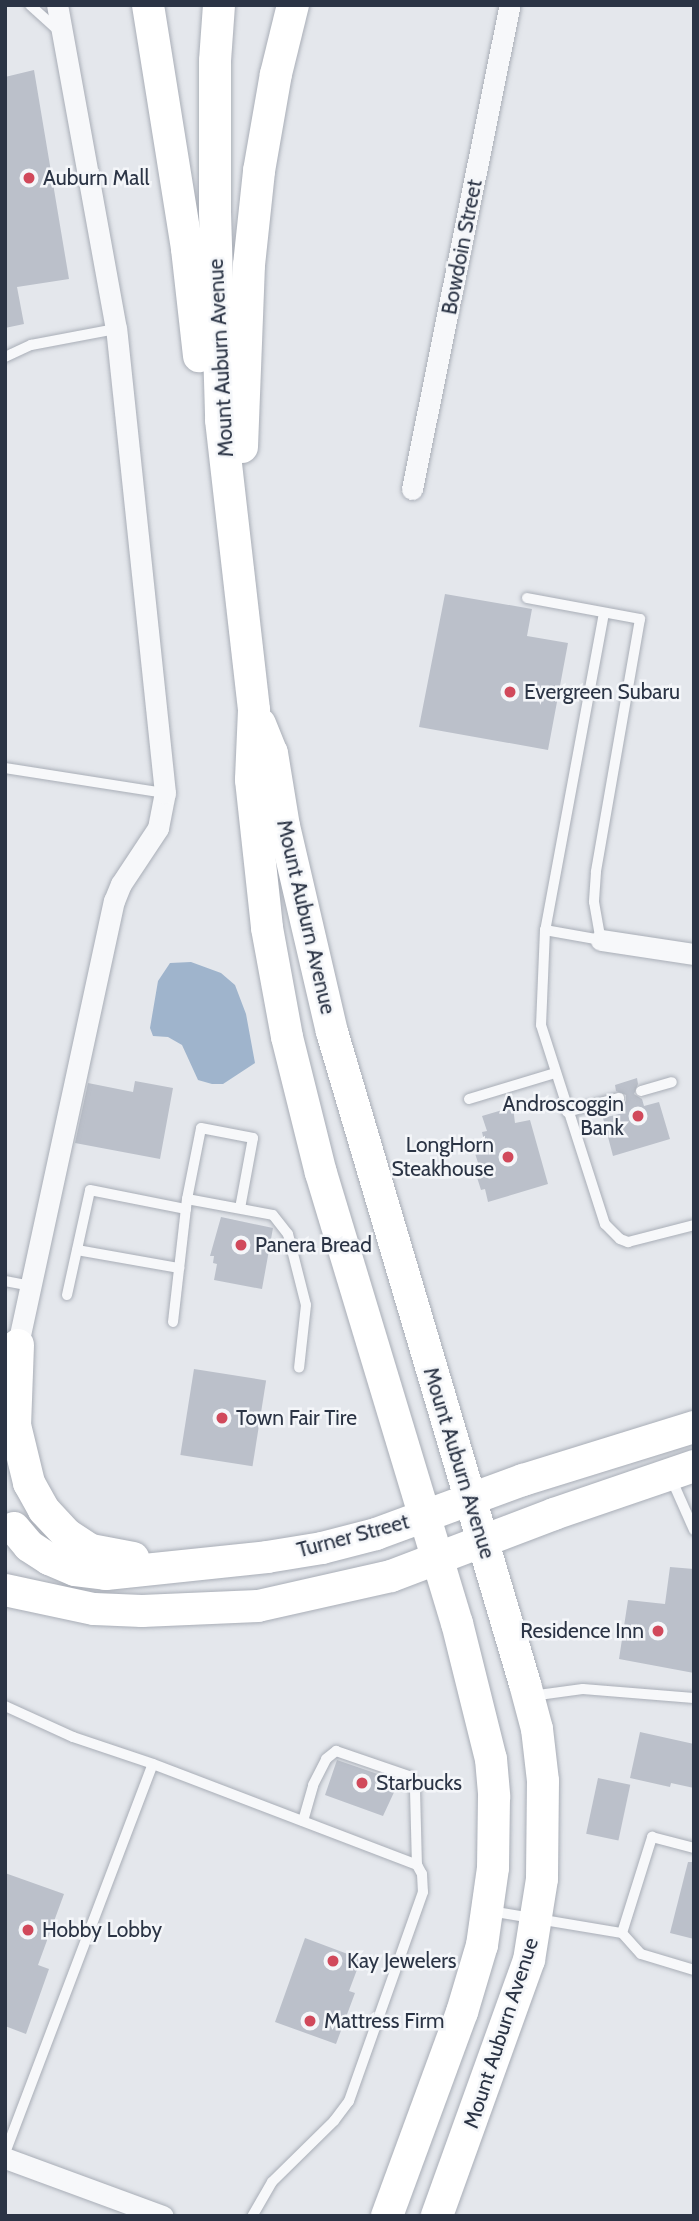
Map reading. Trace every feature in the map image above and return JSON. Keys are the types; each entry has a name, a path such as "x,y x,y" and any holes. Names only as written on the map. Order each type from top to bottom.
{"main road":[{"path":"148,5 187,249 206,414 239,592"},
{"name":"Mount Auburn Avenue","path":"219,5 215,88 217,336 222,420 239,592 254,709 251,780 267,928 287,1037 321,1173 457,1623 491,1759 493,1868 482,1945 462,2012 387,2216"},
{"path":"239,592 249,265 259,172 276,74 293,5"},
{"name":"Mount Auburn Avenue","path":"254,709 272,753 284,827 332,1032 537,1729 543,1781 538,1919 529,1960 504,2036 437,2216"},
{"path":"18,1345 15,1425 26,1473 44,1510 66,1534 90,1550 116,1557 267,1557"},
{"name":"Turner Street","path":"10,1523 29,1546 49,1559 75,1570 106,1574 267,1557 322,1548 376,1534 523,1479 694,1427"},
{"path":"5,1590 94,1609 153,1611 258,1606 391,1576 682,1471"},
{"name":"Turner Street","path":"5,1584 16,1569 20,1551 10,1523"}],"street":[{"path":"5,1404 114,901 121,884 158,828 165,793 116,329 57,5"},
{"name":"Bowdoin Street","path":"412,489 510,5"},
{"path":"601,940 694,954"},
{"path":"5,2156 163,2216"}],"lane":[{"path":"30,5 62,33"},
{"path":"5,357 31,345 116,329"},
{"path":"527,598 640,619 596,873 594,902 601,940 545,930"},
{"path":"604,612 545,930 541,1025 605,1224 620,1239 639,1241 694,1225"},
{"path":"5,768 165,793"},
{"path":"469,1099 555,1073"},
{"path":"640,1091 672,1082"},
{"path":"568,1112 619,1098"},
{"path":"173,1322 187,1204 201,1128 253,1138 240,1208"},
{"path":"67,1295 90,1190 187,1204 240,1208 273,1215 288,1234 306,1305 299,1368"},
{"path":"77,1250 179,1268"},
{"path":"5,1281 31,1286"},
{"path":"682,1471 694,1530"},
{"path":"528,1697 583,1689 694,1698"},
{"path":"5,1706 72,1737 153,1763 417,1865"},
{"path":"252,2216 272,2182 334,2121 349,2101 423,1892 422,1874 417,1865 415,1790 409,1776 336,1751 326,1759 313,1785 303,1821"},
{"path":"5,2156 153,1763"},
{"path":"622,1933 652,1837 694,1848"},
{"path":"487,1910 622,1933 641,1954 694,1970"}],"water":[{"path":"191,962 221,973 235,985 246,1014 255,1063 223,1084 198,1080 182,1045 168,1037 153,1036 150,1028 158,981 170,963"}],"building":[{"name":"Auburn Mall","path":"34,70 69,279 17,287 24,324 5,328 5,77"},
{"path":"445,594 532,609 527,636 568,643 548,750 419,727"},
{"name":"Androscoggin Bank","path":"637,1078 634,1094 642,1099 644,1106 659,1102 670,1139 613,1156 603,1118 623,1113 621,1106 626,1101 626,1095 616,1091 615,1085"},
{"path":"135,1081 173,1088 160,1159 75,1143 88,1083 133,1092"},
{"name":"LongHorn Steakhouse","path":"513,1107 515,1123 530,1120 548,1184 488,1202 485,1189 481,1190 475,1171 480,1169 472,1144 484,1141 482,1132 487,1131 482,1116"},
{"name":"Panera Bread","path":"221,1217 273,1228 262,1289 214,1280 217,1264 213,1263 214,1256 210,1256"},
{"name":"Town Fair Tire","path":"194,1369 266,1380 252,1466 180,1455"},
{"name":"Residence Inn","path":"670,1567 694,1569 694,1673 619,1659 628,1600 665,1604"},
{"path":"640,1732 694,1744 694,1788 671,1783 670,1787 630,1778"},
{"name":"Starbucks","path":"337,1760 395,1780 393,1787 396,1788 383,1816 325,1795"},
{"path":"598,1778 630,1785 618,1841 586,1834"},
{"path":"688,1862 694,1862 694,1939 670,1933"},
{"name":"Hobby Lobby","path":"5,1873 64,1894 38,1965 49,1969 26,2034 5,2026"},
{"path":"305,1938 361,1959 349,1991 355,1993 336,2044 275,2022"}],"place":[{"name":"Auburn Mall","path":"29,178"},
{"name":"Evergreen Subaru","path":"510,692"},
{"name":"Androscoggin Bank","path":"638,1116"},
{"name":"LongHorn Steakhouse","path":"508,1157"},
{"name":"Panera Bread","path":"241,1245"},
{"name":"Town Fair Tire","path":"222,1418"},
{"name":"Residence Inn","path":"658,1631"},
{"name":"Starbucks","path":"362,1783"},
{"name":"Hobby Lobby","path":"28,1930"},
{"name":"Kay Jewelers","path":"333,1961"},
{"name":"Mattress Firm","path":"310,2021"}]}
